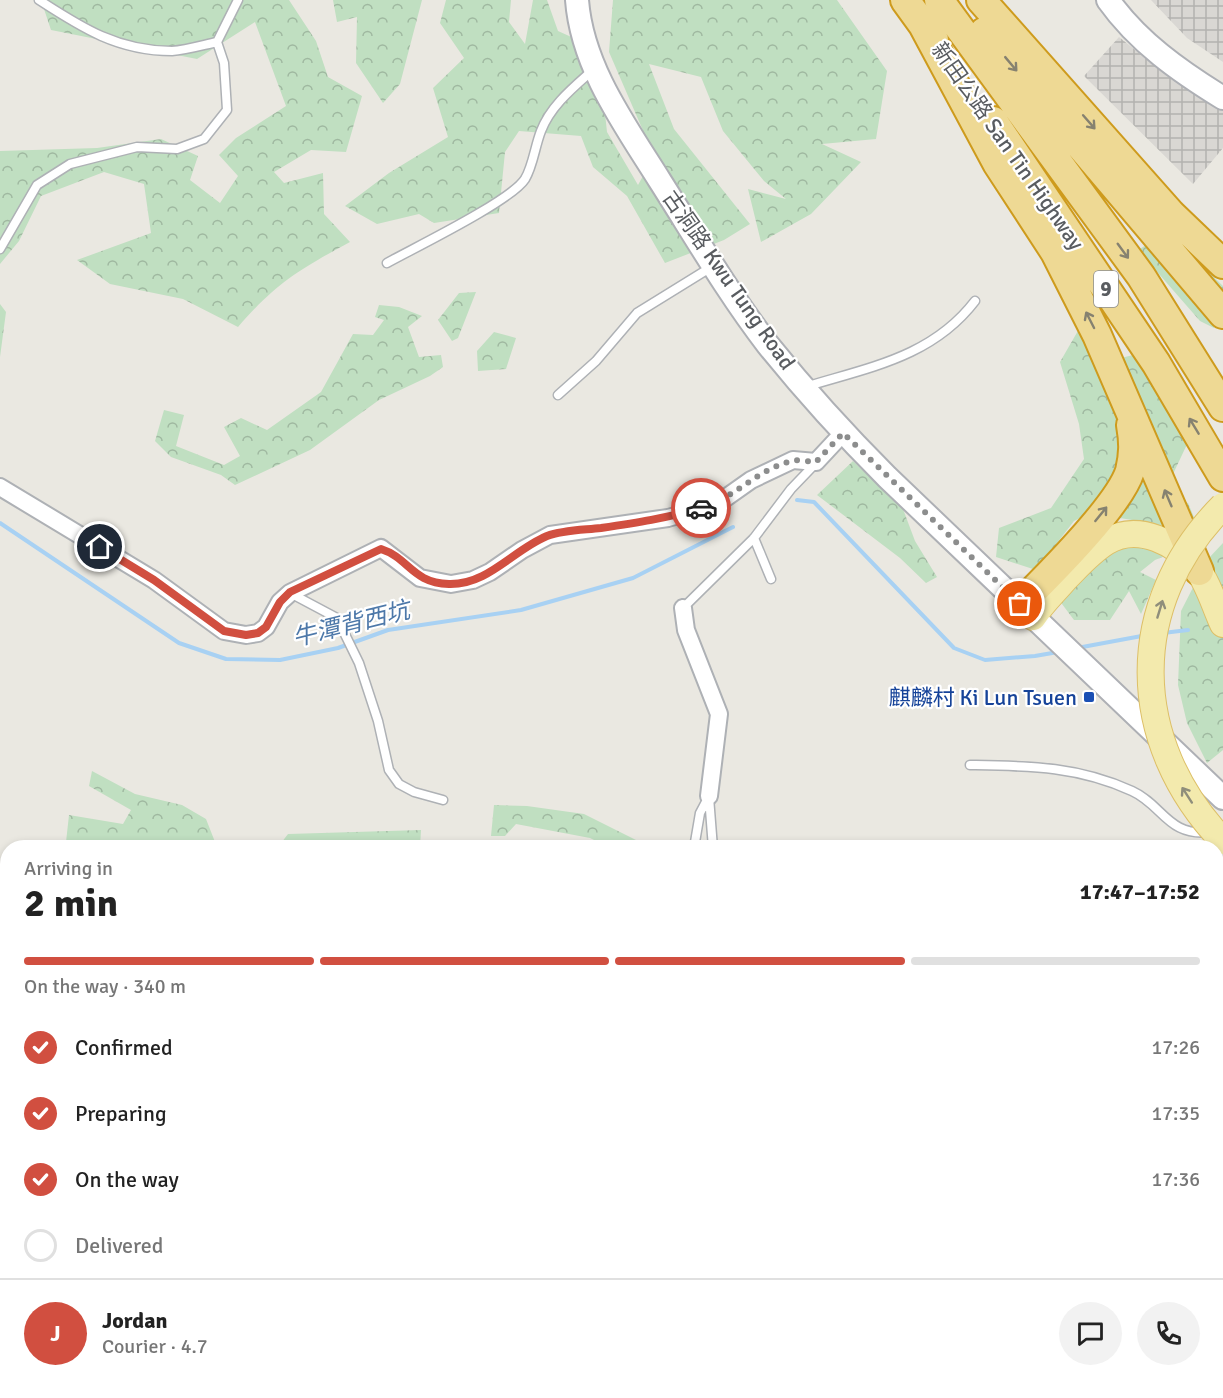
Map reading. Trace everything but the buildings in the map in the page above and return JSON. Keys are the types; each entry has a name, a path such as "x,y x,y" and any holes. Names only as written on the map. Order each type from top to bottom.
{"highway":[{"name":"新田公路 San Tin Highway","path":"905,0 989,116 1156,363 1223,477"},
{"name":"新田公路 San Tin Highway","path":"939,0 1141,276 1223,407"},
{"path":"957,0 1223,314"},
{"path":"981,0 1171,214 1223,264"},
{"path":"922,25 997,163 1055,252 1097,335 1200,571"},
{"path":"1141,219 1223,302"},
{"path":"1026,611 1114,498 1129,473 1135,447 1128,407"}],"main road":[{"path":"1222,840 1189,800 1167,758 1153,712 1150,659 1157,614 1173,573 1193,540 1223,506"},
{"path":"1026,611 1107,541 1123,536 1141,535 1172,544 1200,571 1223,624"}],"street":[{"name":"古洞路 Kwu Tung Road","path":"577,0 578,15 595,69 614,108 713,266 768,344 843,433 1223,798"},
{"path":"1108,0 1122,19 1160,55 1223,98"},
{"path":"0,487 154,580 224,631 246,635 258,633 266,627 280,602 290,592 381,549 420,578 452,584 473,580 550,535 668,518 717,504 751,480 793,460 816,462 843,433"},
{"path":"683,608 686,630 719,714 708,796"}],"lane":[{"path":"39,0 85,30 115,43 172,51 217,42"},
{"path":"0,249 37,185 70,164 136,147 177,148 204,139 226,110 225,71 217,42 238,0"},
{"path":"387,263 461,223 510,192 525,179 541,129 562,97 595,69"},
{"path":"558,395 596,361 637,313 713,266"},
{"path":"804,387 916,351 959,321 975,301"},
{"path":"683,608 754,538 790,489 816,462"},
{"path":"754,538 771,579"},
{"path":"290,592 338,618 359,663 378,721 389,770 399,784 414,792 443,800"},
{"path":"970,765 1046,766 1086,775 1134,792 1179,828 1204,833 1223,830"},
{"path":"695,840 700,813 708,796"},
{"path":"708,796 712,840"}],"shaded area":[{"path":"1151,0 1223,0 1223,62 1187,38"},
{"path":"1119,37 1149,61 1223,110 1223,148 1193,184 1084,76"}],"green space":[{"path":"41,0 289,0 316,41 328,77 362,96 346,152 311,150 274,172 284,183 323,173 324,214 350,242 290,278 264,299 238,327 183,299 110,284 77,260 151,233 144,184 104,172 41,196 19,241 0,264 0,151 97,148 161,139 198,156 190,180 220,203 238,176 219,155 236,138 286,106 255,22 197,59 51,30"},
{"path":"333,0 422,0 400,84 383,103 356,63 357,17 337,22"},
{"path":"446,0 511,0 509,22 525,44 533,0 547,0 558,31 598,49 607,132 638,185 654,156 609,52 613,0 837,0 887,71 876,139 822,144 861,162 811,214 761,242 748,189 786,199 764,181 723,131 701,77 649,64 674,129 750,224 724,240 665,263 627,196 593,167 581,136 519,131 505,152 499,213 434,223 419,214 377,224 345,206 389,173 448,137 433,88 464,58 440,23"},
{"path":"1167,232 1223,286 1223,316 1214,328 1200,321 1138,250"},
{"path":"476,292 458,338 452,341 438,320 459,293"},
{"path":"0,304 6,312 0,357"},
{"path":"379,305 399,307 422,316 408,327 419,357 441,355 443,367 430,376 379,400 310,450 235,485 221,475 171,457 155,441 164,410 184,415 176,446 224,465 240,456 224,427 241,418 267,430 321,392 353,334 373,335 384,320 375,317"},
{"path":"1079,329 1121,358 1133,355 1156,379 1190,438 1173,474 1152,491 1188,503 1196,522 1165,518 1170,554 1155,560 1140,572 1156,580 1141,614 1129,591 1110,620 1074,620 1059,600 1138,521 1090,513 1074,521 1036,570 996,557 999,528 1051,508 1084,459 1079,424 1060,362"},
{"path":"494,332 516,338 506,369 478,371 477,351"},
{"path":"853,461 903,509 915,541 937,577 926,583 900,558 817,495"},
{"path":"1223,543 1223,750 1207,763 1187,723 1178,685 1181,611 1207,560"},
{"path":"92,771 135,794 182,805 206,819 214,840 66,840 69,815 123,824 131,810 89,786"},
{"path":"494,805 527,806 584,814 636,840 594,840 516,824 505,836 491,836"},
{"path":"421,830 420,840 283,840 288,834"}],"waterway":[{"path":"797,500 814,502 954,648 985,660 1058,652"},
{"name":"牛潭背西坑","path":"0,523 179,643 226,659 280,660 338,648 388,630 521,610 633,578 733,527"},
{"path":"1163,633 1188,630"},
{"path":"1077,648 1147,635"}],"way so far":[{"path":"701,508 717,504 751,480 793,460 816,462 843,433 1020,604"}],"place":[{"name":"麒麟村 Ki Lun Tsuen","path":"1089,697"}],"route":[{"path":"100,547 154,580 224,631 246,635 258,633 266,627 280,602 290,592 381,549 389,552 420,578 436,583 452,584 473,580 490,572 522,550 550,535 668,518 701,508"}]}
